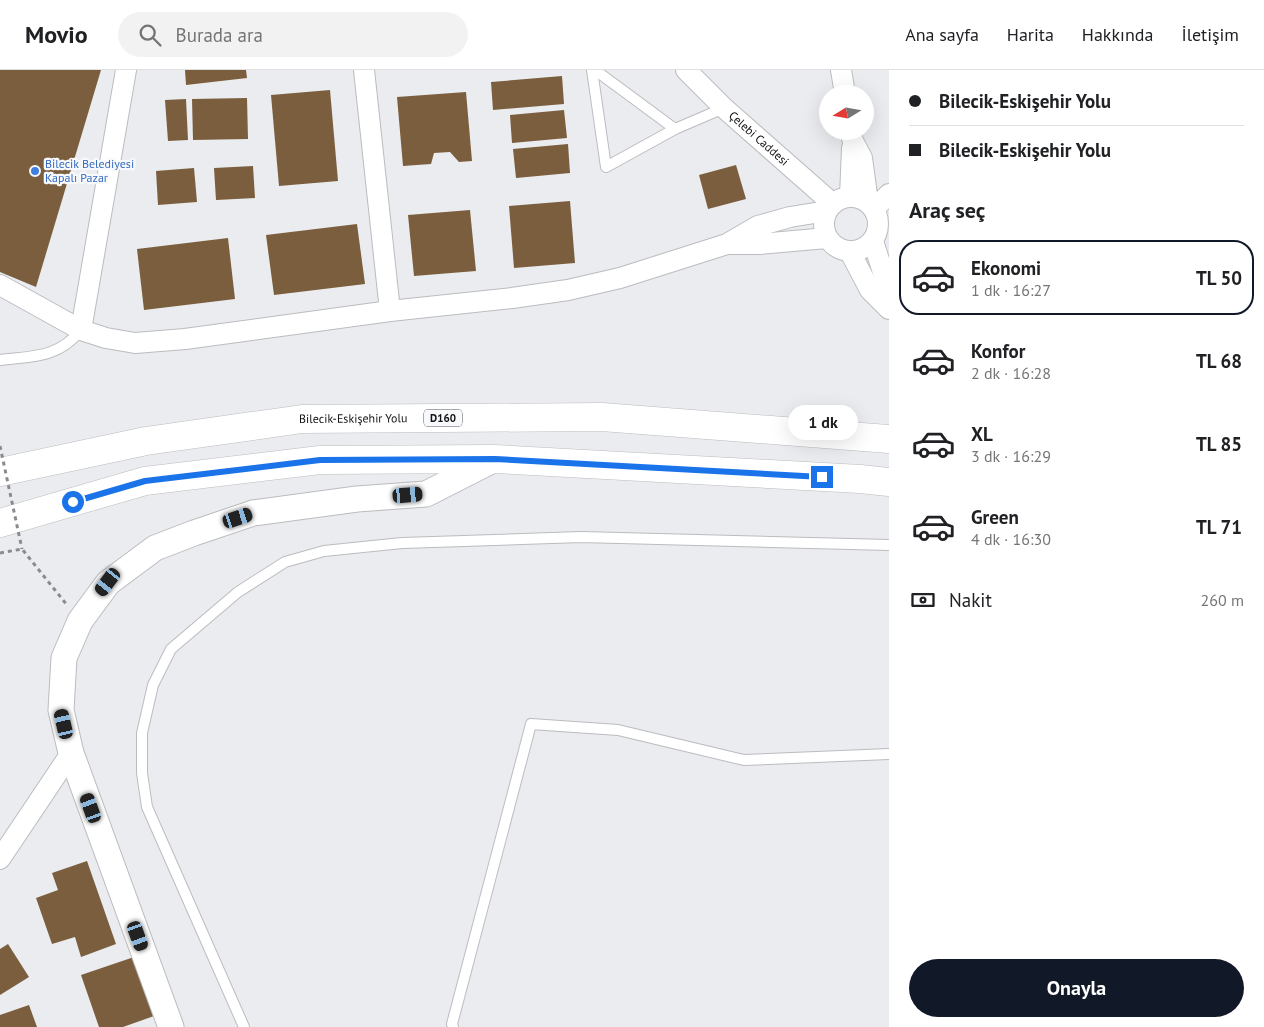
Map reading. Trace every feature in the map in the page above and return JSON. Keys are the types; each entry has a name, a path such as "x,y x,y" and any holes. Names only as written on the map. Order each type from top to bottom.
{"main road":[{"name":"Bilecik-Eskişehir Yolu","path":"0,472 146,442 302,419 602,417 889,439"},
{"path":"0,523 145,481 320,460 495,459 889,482"}],"street":[{"path":"81,330 126,70"},
{"path":"364,70 390,311"},
{"name":"Çelebi Caddesi","path":"686,70 724,108 850,204"},
{"path":"841,70 844,85"},
{"path":"850,204 852,140"},
{"path":"0,285 81,330 106,338 134,343 185,339 390,311 568,290 620,278 727,244 758,226 889,194"},
{"path":"850,204 878,216 879,225 873,241 867,247 859,251 850,252 841,250 827,238 824,220 850,204"},
{"path":"727,244 760,244 827,238"},
{"path":"873,241 889,291"},
{"path":"850,252 870,290 889,309"},
{"path":"171,1027 71,753 61,710 64,658 80,621 108,582 155,548 253,513 357,500 426,494 495,459"},
{"path":"0,860 71,753"}],"lane":[{"path":"593,70 606,167 675,129 724,108"},
{"path":"593,70 675,129"},
{"path":"0,360 36,356 56,351 74,339 81,330"},
{"path":"244,1027 147,807 142,773 142,733 153,685 171,649 238,592 285,562 324,551 402,543 581,537 889,545"},
{"path":"453,1027 452,1024 531,724 618,730 744,760 889,754"}],"path":[{"path":"0,446 22,549 66,604 86,613"},
{"path":"0,553 22,549"}],"building":[{"name":"Bilecik Belediyesi Kapalı Pazar","path":"0,70 101,70 36,287 0,272"},
{"path":"185,70 246,70 247,78 186,85"},
{"path":"562,76 564,104 493,110 491,82"},
{"path":"330,90 338,181 279,186 271,95"},
{"path":"466,92 472,161 459,162 450,152 434,153 431,164 403,166 397,97"},
{"path":"247,98 248,139 193,140 192,99"},
{"path":"186,99 188,140 168,141 165,100"},
{"path":"564,110 567,138 512,143 510,115"},
{"path":"568,144 570,173 516,178 513,149"},
{"path":"736,165 746,199 708,209 699,175"},
{"path":"253,166 255,198 216,200 214,168"},
{"path":"194,168 197,202 158,205 156,171"},
{"path":"570,201 575,263 514,268 509,206"},
{"path":"470,210 476,271 414,276 408,215"},
{"path":"357,224 365,284 274,295 266,235"},
{"path":"228,238 235,299 144,310 137,249"},
{"path":"87,861 116,944 81,957 75,937 52,944 36,898 58,890 52,873"},
{"path":"8,944 29,977 0,995 0,949"},
{"path":"134,957 154,1016 123,1027 99,1027 81,975"},
{"path":"29,1005 37,1027 0,1027 0,1015"}],"place":[{"name":"Bilecik Belediyesi Kapalı Pazar","path":"35,171"}],"route":[{"path":"73,502 145,481 320,460 495,459 822,477"}]}
